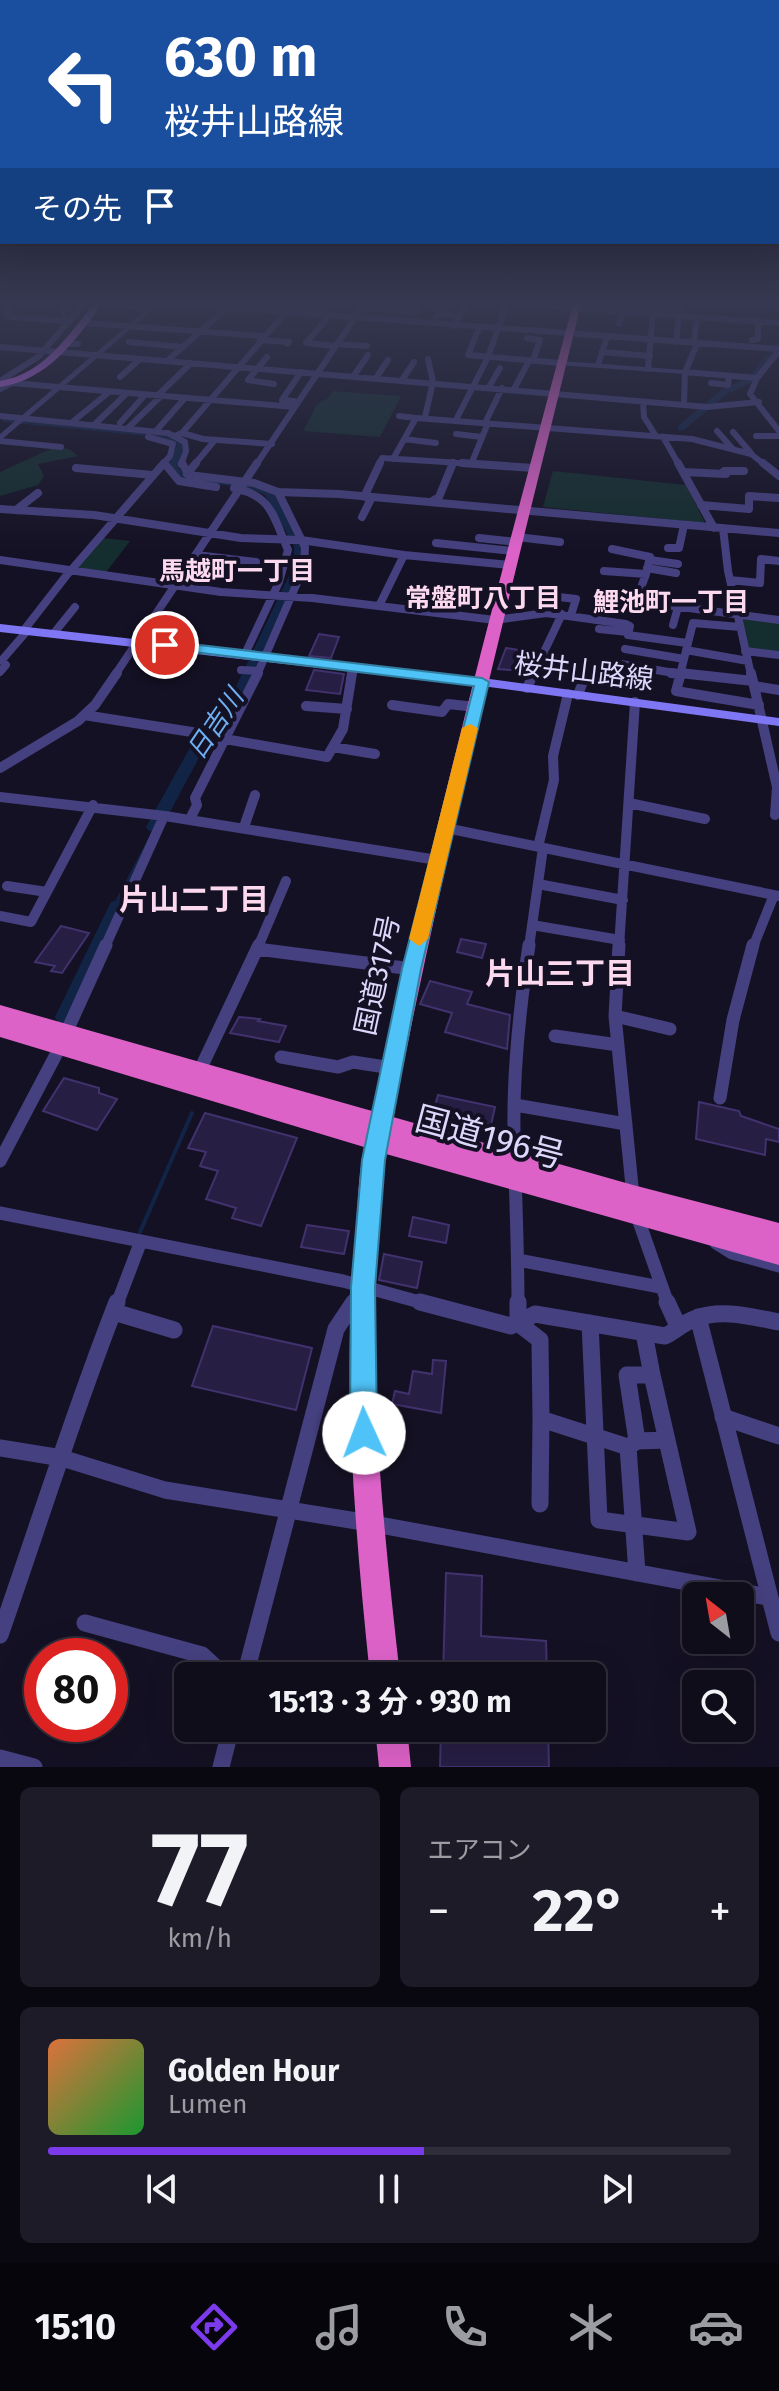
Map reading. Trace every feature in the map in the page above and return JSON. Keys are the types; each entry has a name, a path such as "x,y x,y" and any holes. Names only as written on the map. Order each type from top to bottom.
{"highway":[{"name":"国道317号","path":"384,1662 369,1523 362,1403 363,1287 379,1132 437,860 555,386"},
{"name":"国道196号","path":"0,1013 63,1040 698,1222 779,1253"},
{"name":"国道196号","path":"0,1029 63,1040 199,1072 379,1132"},
{"name":"国道196号","path":"698,1222 779,1234"},
{"path":"392,1742 395,1767"}],"main road":[{"name":"桜井山路線","path":"2,630 139,642 482,682 779,722"}],"street":[{"path":"47,386 125,395 296,404"},
{"path":"71,423 122,386"},
{"path":"128,428 168,386"},
{"path":"165,440 178,435 222,386"},
{"path":"291,386 282,400 296,404"},
{"path":"0,768 84,715 100,698 272,444 307,386"},
{"path":"393,459 421,418 432,386"},
{"path":"456,420 473,386"},
{"path":"485,386 707,407 759,402"},
{"path":"684,405 685,386"},
{"path":"753,386 750,394 759,402 779,434 756,436"},
{"path":"0,437 56,387"},
{"path":"472,462 502,388"},
{"path":"94,425 125,395"},
{"path":"120,423 144,396"},
{"path":"156,431 184,399"},
{"path":"643,402 644,417 660,436 701,505 719,528 777,787 775,815"},
{"path":"0,416 17,422 165,440 173,444 174,450 25,630 2,660 6,665 0,672"},
{"path":"399,416 616,429 692,439 751,454"},
{"path":"17,422 71,423 272,444"},
{"path":"717,431 732,448"},
{"path":"733,432 751,454 779,476"},
{"path":"456,434 482,437"},
{"path":"178,435 187,447 181,465 185,472"},
{"path":"0,437 61,447"},
{"path":"404,439 436,443"},
{"path":"185,472 215,440"},
{"path":"362,517 382,458 533,468"},
{"path":"93,459 79,468 153,475"},
{"path":"431,502 439,497 454,462"},
{"path":"165,464 170,475 188,484 263,485 278,492 431,502 779,533"},
{"path":"683,472 726,474 724,471 744,471"},
{"path":"170,475 185,472 243,485 260,495 288,550 274,595 245,654"},
{"path":"190,819 197,805 195,798 266,657 304,567 306,555 301,540 278,492"},
{"path":"16,510 38,493"},
{"path":"701,505 749,509 749,496 779,498"},
{"path":"0,509 117,518 210,534 301,540 404,555 514,549 560,542"},
{"path":"159,525 168,517"},
{"path":"668,548 679,548 684,525"},
{"path":"479,538 514,549"},
{"path":"436,543 514,549"},
{"path":"612,549 647,554 648,567 636,601 779,620"},
{"path":"196,555 256,562"},
{"path":"379,606 404,555"},
{"path":"730,580 760,583 761,559 779,561"},
{"path":"0,560 176,586 495,620 537,614 566,615 626,624 630,626 628,632"},
{"path":"604,571 677,568"},
{"path":"527,688 576,599 550,596"},
{"path":"54,633 75,607"},
{"path":"673,625 678,607"},
{"path":"740,627 693,623 676,691 759,705"},
{"path":"599,629 628,632 628,635 696,654 779,655"},
{"path":"625,649 685,650"},
{"path":"621,664 779,690"},
{"path":"225,739 327,757 343,729 353,667"},
{"path":"241,670 258,671"},
{"path":"518,1323 515,1105 522,995 541,848 554,780 553,756 573,695 585,676"},
{"path":"635,702 615,1016 634,1205 660,1287 678,1326"},
{"path":"392,705 442,712 448,704 476,707"},
{"path":"306,706 347,709"},
{"path":"84,715 198,733"},
{"path":"333,747 375,754"},
{"path":"244,827 255,795"},
{"path":"0,797 93,805 437,860"},
{"path":"629,803 705,819"},
{"path":"0,916 31,922 93,805"},
{"path":"0,1161 63,1040 160,816"},
{"path":"446,828 776,896 752,942 728,1037 720,1098"},
{"path":"199,1072 286,881"},
{"path":"538,884 623,900"},
{"path":"7,886 47,892"},
{"path":"532,925 620,940"},
{"path":"257,949 412,969"},
{"path":"615,1016 670,1029"},
{"path":"555,1036 618,1045"},
{"path":"281,1057 338,1067 353,1062 392,1068"},
{"path":"515,1105 626,1124"},
{"path":"0,1213 363,1287 511,1326 535,1314 665,1336 698,1317 717,1313 779,1322"},
{"path":"698,1222 737,1213 779,1223"},
{"path":"698,1222 732,1253 779,1266"},
{"path":"0,1635 62,1458 78,1402 141,1241"},
{"path":"518,1260 660,1287"},
{"path":"249,1662 336,1329 363,1287"},
{"path":"114,1312 174,1330"},
{"path":"698,1317 779,1633"},
{"path":"518,1323 540,1340 540,1504"},
{"path":"590,1323 599,1520 688,1532 644,1333"},
{"path":"637,1573 633,1523 633,1444 627,1375 652,1375"},
{"path":"723,1417 779,1436"},
{"path":"541,1419 594,1436 633,1444 667,1440"},
{"path":"0,1448 62,1458 165,1490 369,1523 768,1597"},
{"path":"85,1623 202,1655 210,1662"},
{"path":"221,1767 227,1742"},
{"path":"0,1758 34,1767"}],"green space":[{"path":"333,391 401,396 380,437 303,431 317,404"},
{"path":"55,447 69,449 78,456 38,464 44,476 38,485 0,496 0,472"},
{"path":"553,471 686,485 705,523 543,507"},
{"path":"103,538 130,541 104,575 75,571"},
{"path":"741,618 779,622 779,652 748,649"}],"water":[{"path":"0,418 163,433 185,445 178,467 186,475 273,491 295,529 303,552 294,588 272,640 226,729 209,732 158,822 68,1007 64,1007 83,962 205,731 209,725 218,724 294,565 294,546 265,495 251,489 182,479 168,464 177,446 166,438 4,422"}],"building":[{"path":"319,634 339,637 331,658 309,656"},
{"path":"506,648 532,652 525,671 498,669"},
{"path":"314,670 344,674 340,694 306,690"},
{"path":"61,926 89,933 62,973 51,971 55,966 35,962"},
{"path":"461,939 486,944 482,958 457,952"},
{"path":"430,981 472,992 467,1004 510,1015 507,1049 445,1032 452,1013 420,1004"},
{"path":"239,1017 286,1026 279,1042 230,1033"},
{"path":"64,1078 99,1088 99,1093 117,1099 97,1130 43,1111"},
{"path":"438,1095 495,1107 491,1125 433,1113"},
{"path":"699,1102 739,1111 741,1116 779,1129 779,1142 766,1139 765,1155 696,1139"},
{"path":"205,1113 297,1138 261,1226 232,1218 236,1208 206,1199 218,1171 200,1166 206,1152 188,1148"},
{"path":"413,1217 449,1225 446,1243 409,1236"},
{"path":"307,1225 349,1231 344,1254 301,1247"},
{"path":"384,1254 422,1262 417,1288 379,1280"},
{"path":"213,1326 312,1348 296,1410 192,1386"},
{"path":"433,1360 446,1361 441,1413 392,1404 395,1391 409,1394 413,1371 432,1374"},
{"path":"446,1573 482,1576 481,1636 546,1641 547,1662 443,1662"},
{"path":"441,1742 548,1742 549,1767 440,1767"}],"waterway":[{"path":"681,428 724,392 736,386"},
{"name":"日吉川","path":"154,827 204,735"},
{"name":"日吉川","path":"64,1017 117,906"},
{"path":"140,1232 192,1113"}],"slow traffic":[{"path":"419,939 470,728"}],"district":[{"name":"馬越町一丁目","path":"237,571"},
{"name":"常盤町八丁目","path":"483,598"},
{"name":"鯉池町一丁目","path":"671,602"},
{"name":"片山二丁目","path":"194,900"},
{"name":"片山三丁目","path":"560,974"}],"route":[{"path":"165,645 482,682 412,969 373,1160 363,1287 364,1433"}]}
